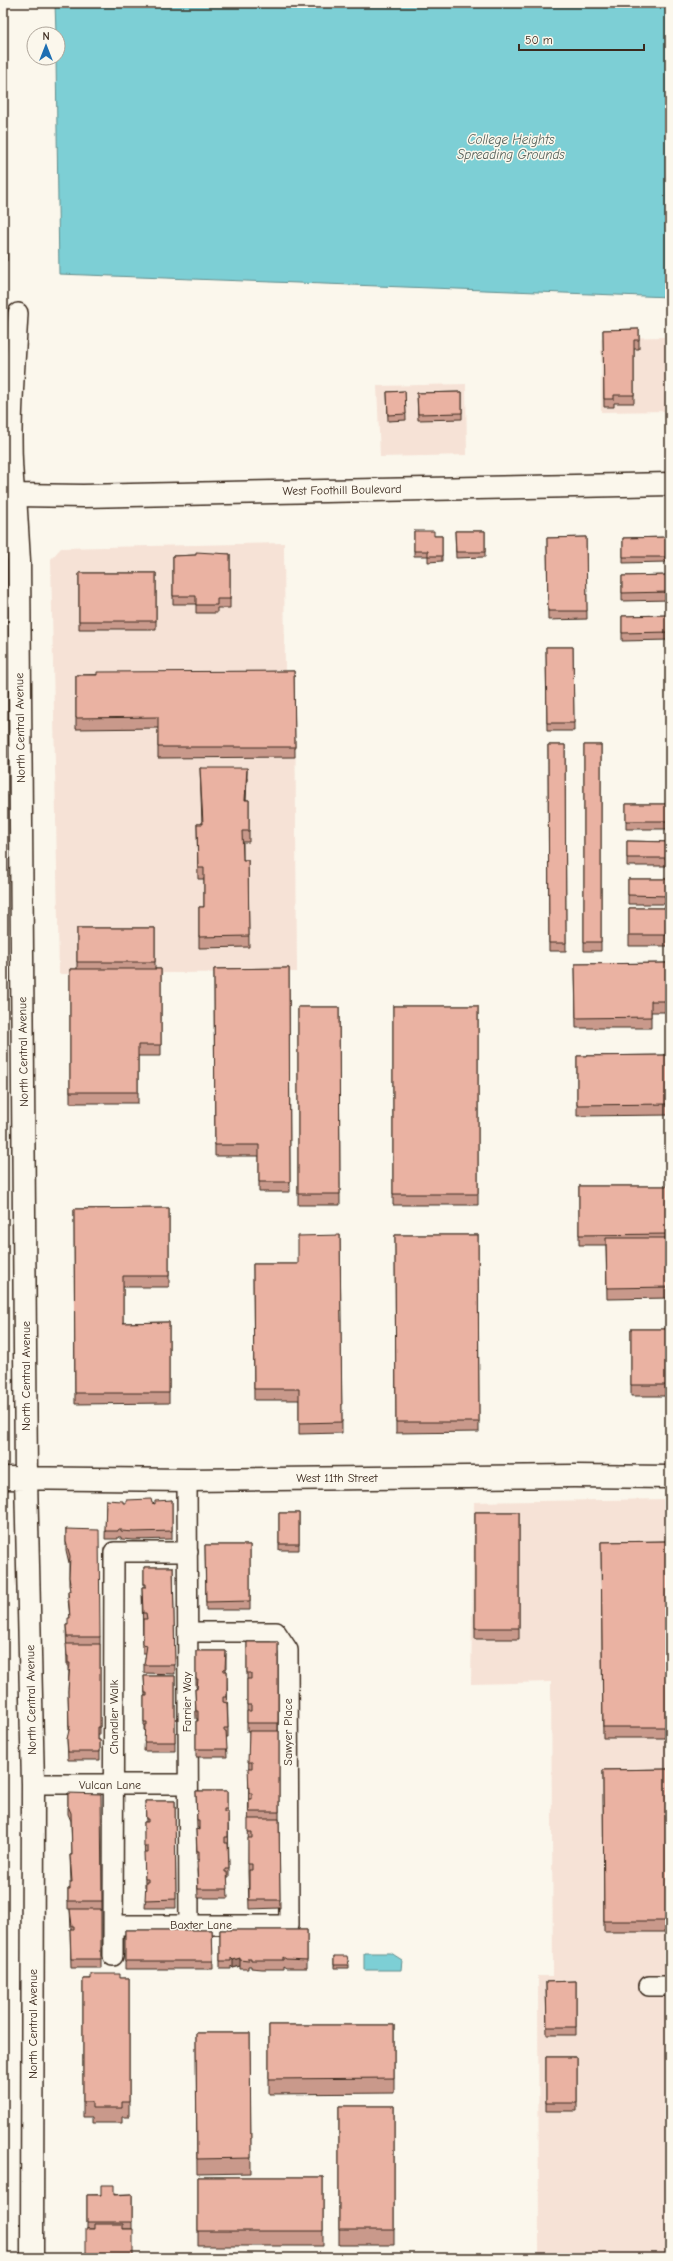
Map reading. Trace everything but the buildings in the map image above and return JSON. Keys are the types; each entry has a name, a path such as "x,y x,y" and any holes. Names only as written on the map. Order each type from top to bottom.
{"main road":[{"name":"West Foothill Boulevard","path":"7,495 91,496 670,484"},
{"name":"North Central Avenue","path":"7,495 19,560 26,1478 32,1784 32,2258"},
{"name":"West 11th Street","path":"3,1478 187,1480 574,1476 670,1477"}],"street":[{"path":"7,495 12,463 11,405 18,313"},
{"name":"Farrier Way","path":"187,1480 187,1784 189,1925"},
{"name":"Chandler Walk","path":"113,1956 114,1552 188,1552"},
{"name":"Sawyer Place","path":"188,1632 276,1632 288,1650 289,1925"},
{"name":"Vulcan Lane","path":"32,1784 187,1784"},
{"name":"Baxter Lane","path":"113,1925 289,1925"},
{"path":"649,1986 670,1986"}],"shaded area":[{"path":"670,337 670,411 601,412 601,338"},
{"path":"466,384 467,455 380,457 377,386"},
{"path":"284,543 285,677 295,677 297,972 59,974 51,559 61,548"},
{"path":"670,1499 670,2258 539,2258 538,1976 553,1976 551,1682 471,1684 474,1502"}],"water":[{"name":"College Heights Spreading Grounds","path":"55,3 670,3 670,297 59,274 56,66 66,66 66,26 56,26"},
{"path":"364,1953 391,1953 402,1960 401,1970 364,1970"}]}
